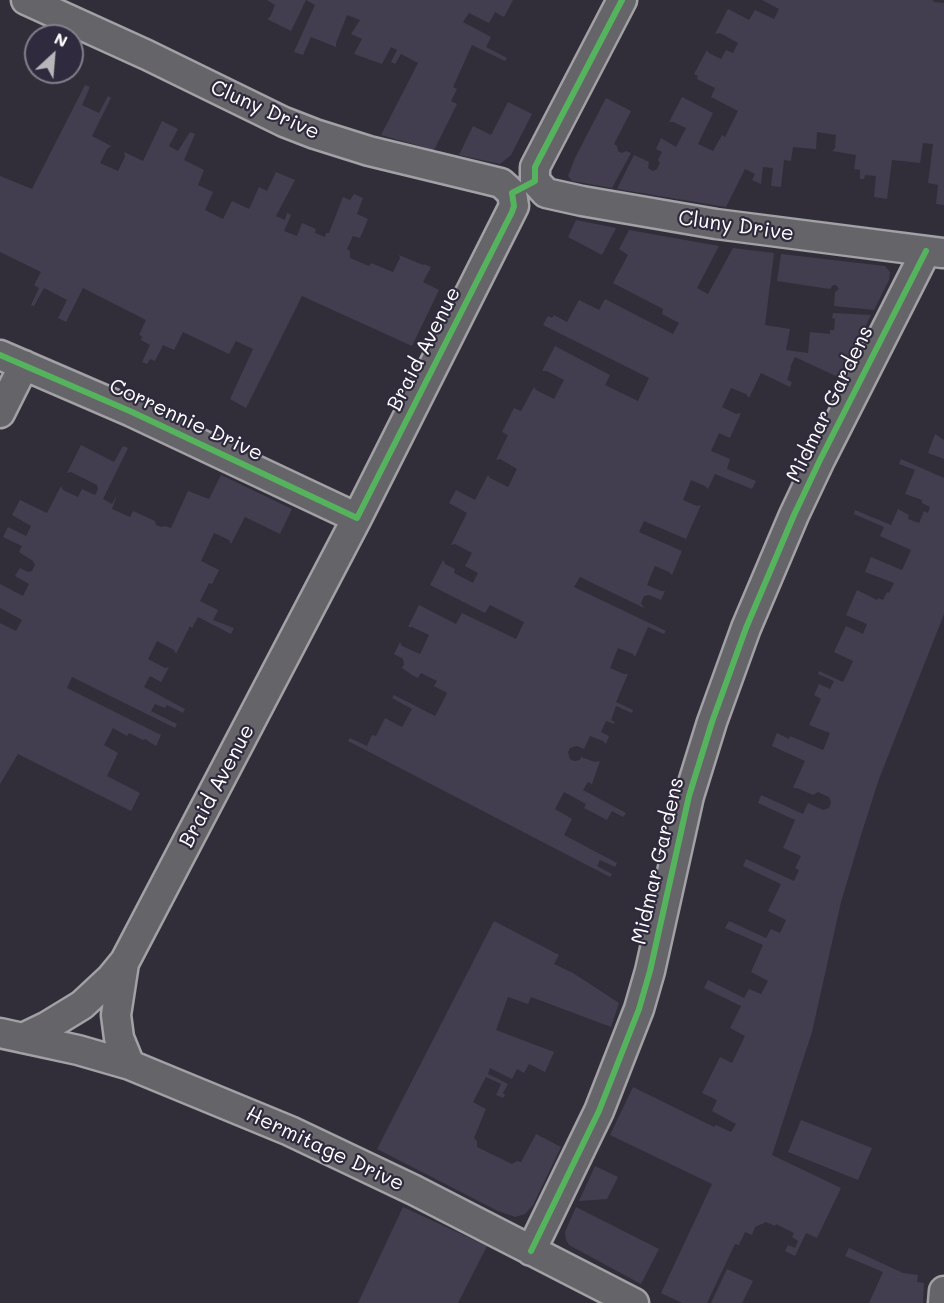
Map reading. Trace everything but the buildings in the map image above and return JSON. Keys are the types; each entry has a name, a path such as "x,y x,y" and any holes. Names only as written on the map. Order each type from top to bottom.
{"street":[{"name":"Cluny Drive","path":"26,0 147,55 284,122 369,151 494,181 508,187 524,187 637,211 716,225 935,252"},
{"name":"Braid Avenue","path":"11,1036 46,1028 82,1005 111,978 125,960 357,518 514,206 622,0"},
{"name":"Midmar Gardens","path":"531,1251 599,1111 639,1009 651,971 689,796 711,722 746,628 820,460 935,252"},
{"name":"Corrennie Drive","path":"12,360 132,412 357,518"},
{"path":"0,413 12,360"},
{"name":"Braid Avenue","path":"125,960 118,994 117,1022 121,1046 130,1065"},
{"name":"Hermitage Drive","path":"11,1036 78,1050 130,1065 326,1146 634,1303"},
{"path":"943,1303 944,1292"}],"shaded area":[{"path":"267,0 306,0 291,31 267,19 275,5"},
{"path":"306,0 513,0 504,17 495,12 489,23 469,13 463,22 491,37 486,47 507,58 505,61 472,45 453,87 457,89 451,101 457,104 434,150 381,135 418,63 401,54 395,64 391,62 397,50 391,47 382,64 354,54 362,39 351,34 360,20 347,15 336,47 311,37 303,55 294,52 315,5"},
{"path":"762,0 933,0 944,3 944,205 936,204 938,185 928,183 933,144 923,143 920,163 892,160 887,199 874,197 876,176 865,175 864,179 860,179 860,170 854,169 856,155 832,151 835,148 836,135 817,132 816,149 793,147 791,161 784,160 781,187 771,186 773,168 763,167 761,184 752,180 755,174 745,169 726,207 617,189 634,155 649,162 648,168 653,171 660,163 658,160 662,152 656,149 661,138 676,147 686,128 669,122 682,97 713,113 698,144 713,151 722,135 725,137 738,111 711,97 715,88 697,79 698,76 694,74 707,50 721,59 726,50 733,53 738,43 720,33 715,34 728,9 749,20 755,10 774,19 779,9"},
{"path":"85,85 90,87 82,105 99,113 108,96 111,98 92,136 111,146 100,163 118,171 125,157 124,152 143,161 162,121 178,129 169,146 178,151 190,132 195,134 184,160 204,170 198,185 213,192 205,210 223,219 232,201 249,209 259,187 267,191 276,172 295,180 276,216 285,220 287,213 291,215 284,231 297,236 302,223 316,229 315,233 325,237 326,233 329,233 343,197 350,200 354,194 363,198 357,214 368,219 360,238 353,236 347,249 350,251 350,258 393,272 400,258 399,255 431,267 423,282 439,290 412,346 302,296 246,408 230,399 253,349 236,341 229,354 183,332 174,350 163,345 155,361 150,359 147,364 142,362 150,345 141,340 142,336 139,335 146,320 83,288 66,322 58,318 67,300 44,288 34,306 31,305 39,288 34,285 41,272 0,252 0,176 32,189"},
{"path":"606,98 631,111 614,144 618,151 631,153 612,188 572,181 568,176"},
{"path":"508,102 532,114 511,155 500,164 459,155 473,126 491,135"},
{"path":"576,220 616,228 602,255 568,237"},
{"path":"629,230 719,246 697,288 708,294 733,248 774,253 765,325 790,329 786,350 808,353 810,332 830,334 830,330 834,330 833,313 871,315 840,378 795,357 787,380 792,382 790,387 761,373 749,398 746,394 731,388 722,407 736,414 741,413 730,438 719,433 711,451 730,459 727,469 756,481 752,489 715,474 708,489 691,480 683,500 697,506 701,505 686,539 644,521 639,532 682,551 672,575 655,566 651,575 647,585 665,591 661,600 649,595 644,596 641,603 644,608 580,577 574,587 666,631 664,634 648,627 635,657 618,648 610,668 628,674 616,702 633,710 632,713 616,706 611,720 615,722 614,724 606,721 601,732 609,736 606,744 590,736 584,749 577,746 570,748 568,752 570,759 574,761 580,760 581,757 595,762 600,761 592,784 588,782 583,790 626,813 623,817 612,811 607,820 584,808 586,804 564,792 555,809 572,819 564,835 617,863 615,867 600,860 597,866 612,874 610,877 348,741 350,738 367,746 372,735 376,736 385,718 402,727 412,709 392,698 394,695 435,716 441,705 447,693 434,686 437,681 421,673 418,678 412,675 402,668 403,659 394,654 400,642 402,646 420,654 429,635 408,627 419,605 456,624 462,613 516,639 524,622 490,605 485,613 430,585 443,560 445,564 455,569 454,573 473,583 478,573 465,566 472,553 455,544 451,545 467,513 449,503 456,490 475,500 488,475 508,487 517,469 500,459 496,460 508,435 502,432 514,408 521,411 534,387 554,399 564,380 547,371 542,371 555,346 610,375 605,385 638,401 649,378 543,325 548,316 552,318 554,315 567,322 579,300 599,310 605,299 673,334 679,323 662,314 663,309 613,283 628,255 619,249"},
{"path":"781,254 885,266 890,272 889,280 874,310 834,306 835,292 839,289 836,285 830,289 777,281"},
{"path":"935,434 944,440 944,459 928,453"},
{"path":"81,445 114,462 123,446 128,448 103,499 112,504 117,495 112,509 130,517 133,511 155,521 156,525 161,527 171,528 188,491 209,499 221,475 292,509 280,534 245,517 231,544 229,540 214,533 201,561 219,570 200,601 218,610 213,620 234,628 231,634 198,617 192,628 190,626 176,654 174,650 157,641 148,659 165,668 169,667 161,682 150,676 144,687 185,709 183,713 167,705 165,708 155,704 151,711 177,724 175,728 72,677 67,688 161,735 156,746 145,739 129,733 127,736 113,728 104,745 118,753 107,776 140,793 131,811 18,754 0,784 0,623 16,631 22,620 0,608 0,584 23,596 29,584 15,576 20,568 28,572 32,571 35,565 33,561 19,552 22,546 3,537 8,527 26,536 31,526 12,515 20,500 47,513 61,486 63,490 78,497 82,489 95,495 97,485 71,472 67,473"},
{"path":"901,459 944,478 944,614 879,779 861,835 841,902 812,1032 772,1155 841,1188 817,1238 806,1233 795,1256 785,1251 788,1245 795,1248 798,1241 792,1237 794,1233 766,1222 755,1227 752,1235 745,1232 739,1245 735,1244 707,1303 682,1303 661,1293 712,1184 610,1135 633,1087 714,1127 716,1125 731,1132 736,1124 712,1111 717,1100 702,1093 720,1057 732,1063 745,1036 730,1028 741,1006 704,988 708,980 744,998 749,989 761,994 768,981 751,972 763,945 725,928 729,921 766,938 771,929 780,933 786,920 768,911 781,884 743,866 746,859 794,881 799,870 795,868 801,856 783,848 795,820 758,803 761,795 803,814 808,803 823,810 829,808 831,802 829,797 818,792 813,795 793,788 805,761 772,746 777,733 823,750 830,733 809,725 821,699 814,695 819,684 830,689 834,681 818,674 819,671 843,682 853,661 834,652 846,626 863,634 867,624 846,615 857,590 877,600 878,598 883,600 894,583 865,572 871,557 902,570 911,550 880,536 884,527 854,514 855,510 891,525 898,509 909,515 908,519 919,523 924,511 928,513 930,507 922,503 922,500 905,494 915,470 899,464"},
{"path":"494,921 559,955 554,964 573,973 619,1003 611,1027 531,997 528,1004 508,997 496,1030 554,1052 545,1072 529,1064 524,1073 517,1069 512,1079 490,1068 488,1074 508,1084 503,1098 496,1095 501,1084 486,1077 473,1102 486,1109 474,1138 477,1141 477,1147 512,1164 517,1161 521,1162 536,1134 561,1147 533,1205 525,1214 515,1217 498,1211 377,1149"},
{"path":"801,1120 872,1148 858,1180 788,1152"},
{"path":"595,1166 618,1177 607,1199 579,1201"},
{"path":"403,1207 487,1246 458,1303 358,1303"},
{"path":"576,1207 659,1249 641,1284 569,1245 565,1232"},
{"path":"849,1248 903,1273 918,1275 917,1282 924,1283 923,1303 869,1303 883,1272 845,1256"},
{"path":"727,1269 753,1281 742,1303 711,1303"}],"cycle path":[{"path":"0,355 132,412 357,518 512,212 514,206 512,193 535,181 535,167 622,0"},
{"path":"531,1251 599,1111 639,1009 650,971 689,796 712,722 746,628 820,460 926,251"}]}
